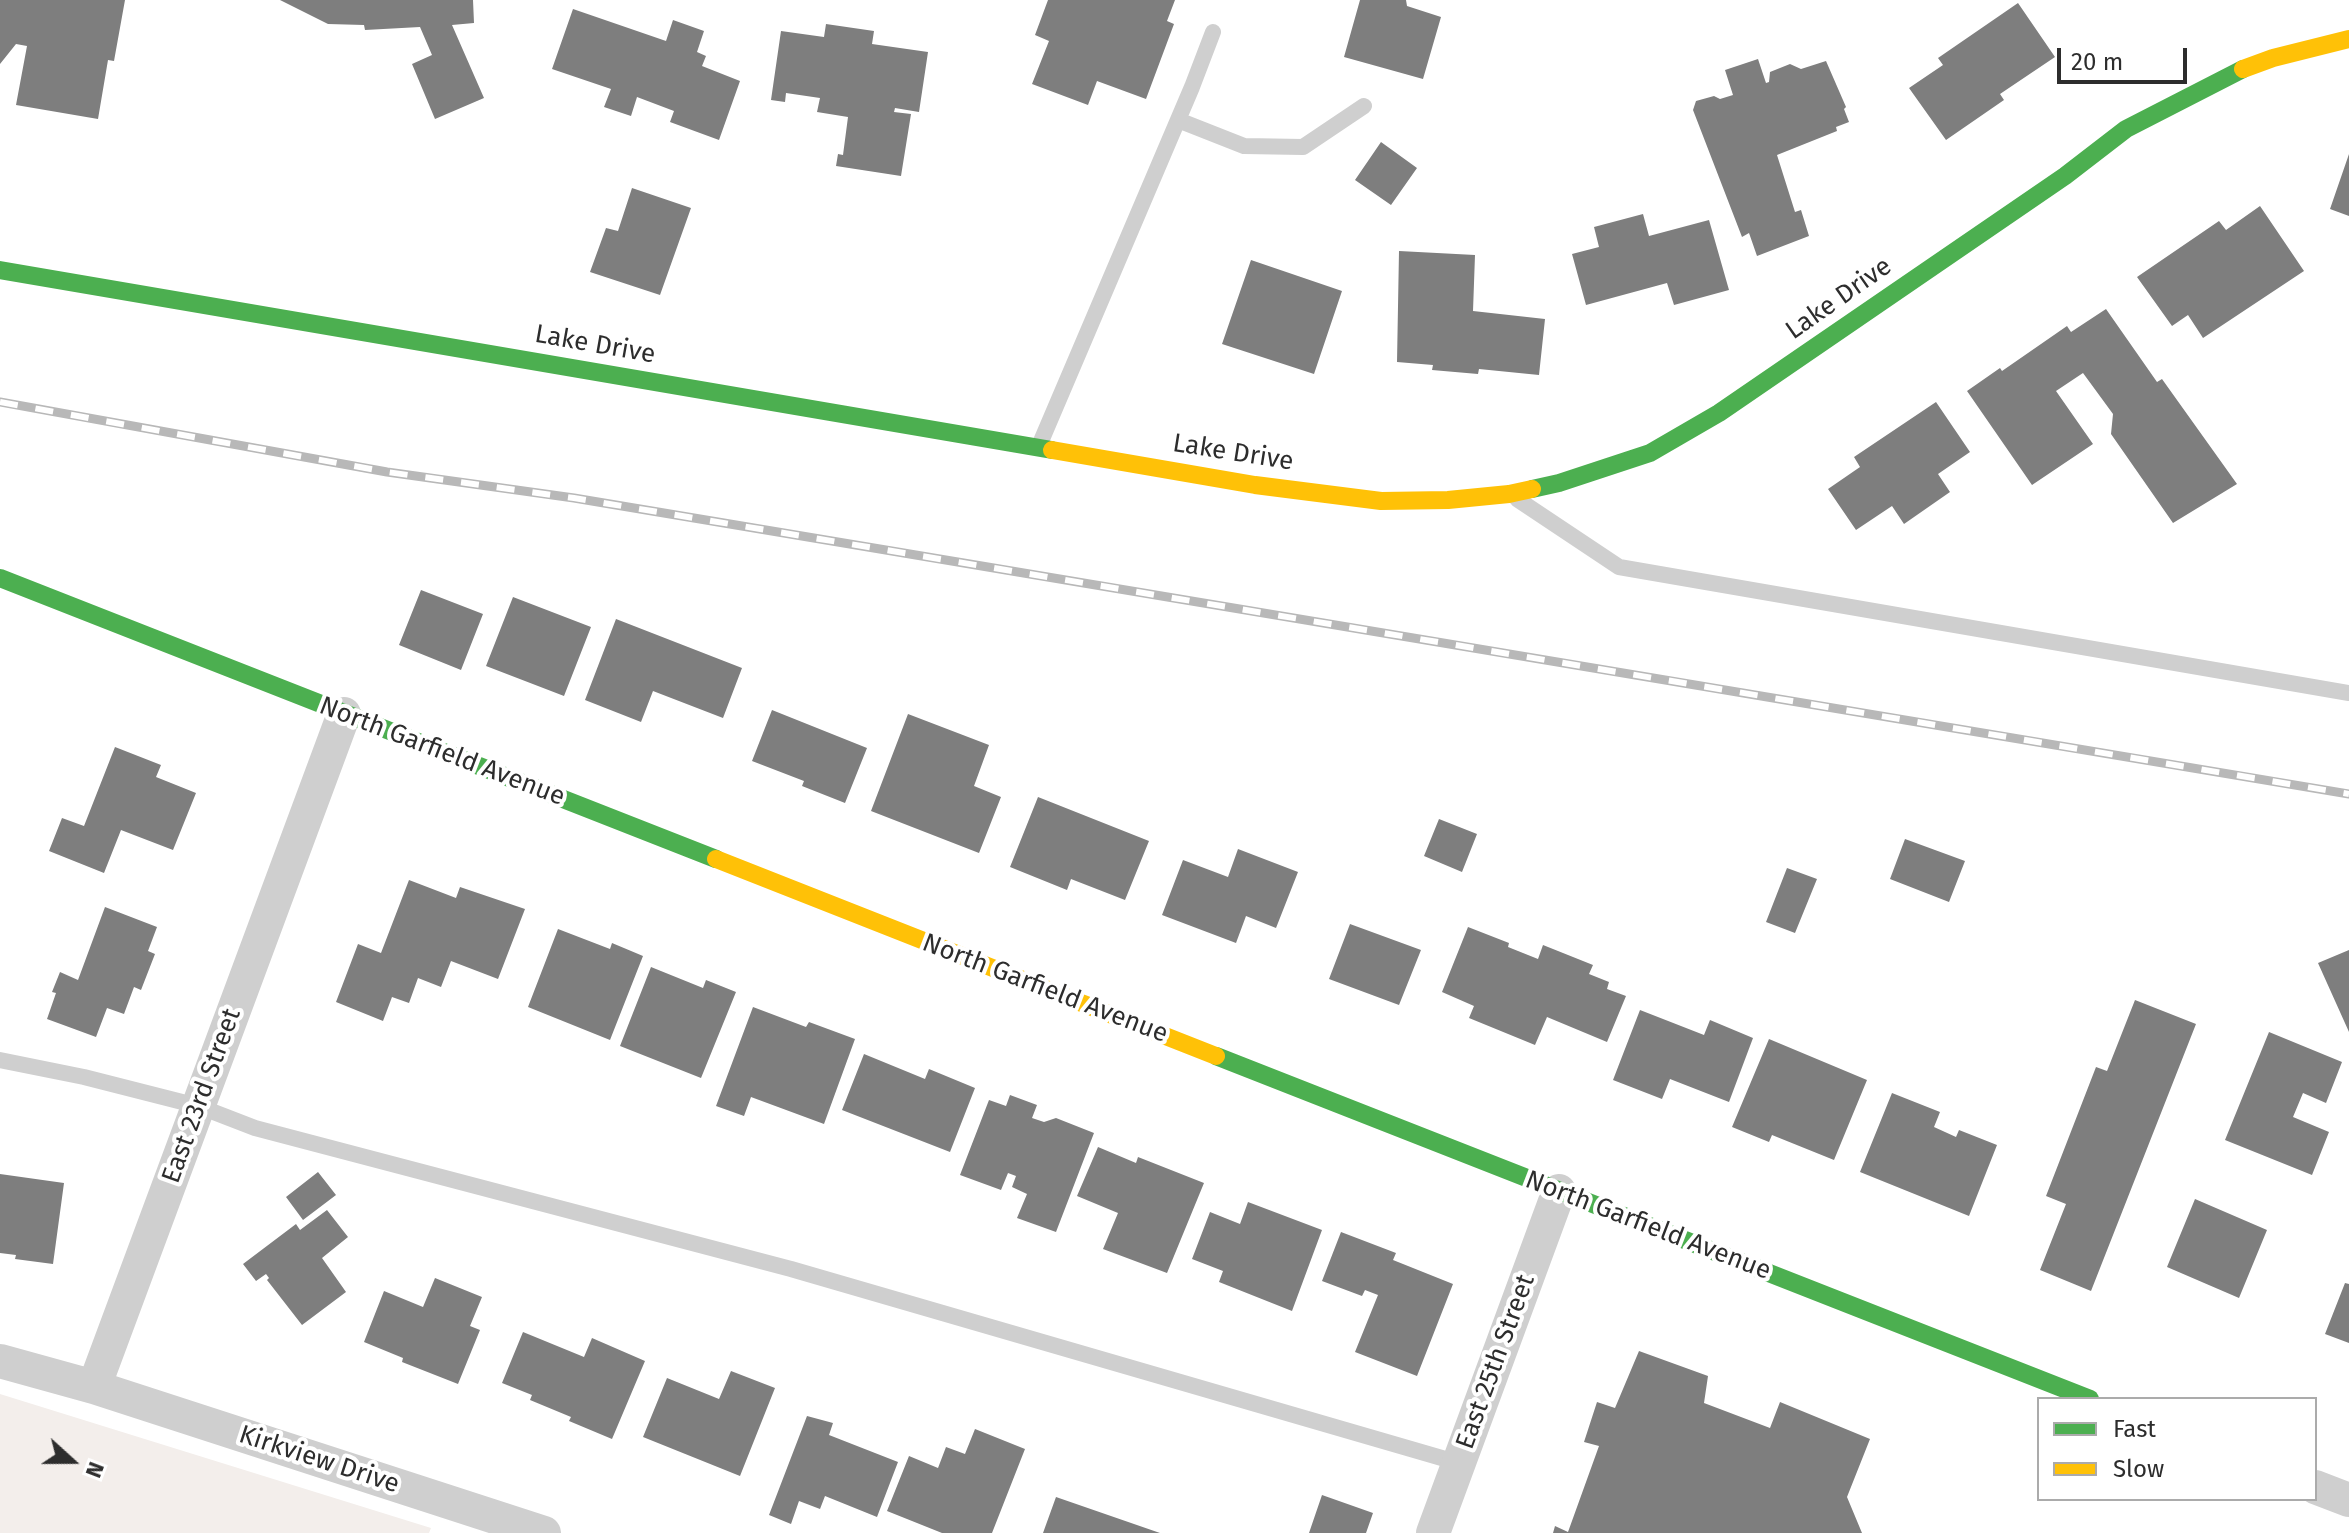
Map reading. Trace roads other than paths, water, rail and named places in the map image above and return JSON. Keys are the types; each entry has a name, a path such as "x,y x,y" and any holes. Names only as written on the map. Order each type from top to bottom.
{"street":[{"name":"Lake Drive","path":"0,270 1255,485 1381,501 1448,500 1509,494 1601,471 1650,453 1719,413 2065,176 2137,123 2228,75 2273,58 2349,39"},
{"name":"North Garfield Avenue","path":"0,578 2085,1397"},
{"name":"East 23rd Street","path":"94,1387 344,714"},
{"name":"East 25th Street","path":"1433,1533 1559,1191"},
{"path":"0,1361 94,1387"},
{"name":"Kirkview Drive","path":"94,1387 544,1533"},
{"path":"2317,1488 2349,1500"}],"lane":[{"path":"1039,447 1213,32"},
{"path":"1178,120 1244,146 1303,147 1364,106"},
{"path":"1509,494 1619,567 2349,693"},
{"path":"0,1060 84,1077 198,1106 255,1128 791,1269 1459,1463"}],"railway":[{"path":"0,402 387,472 574,498 2349,794"}]}
